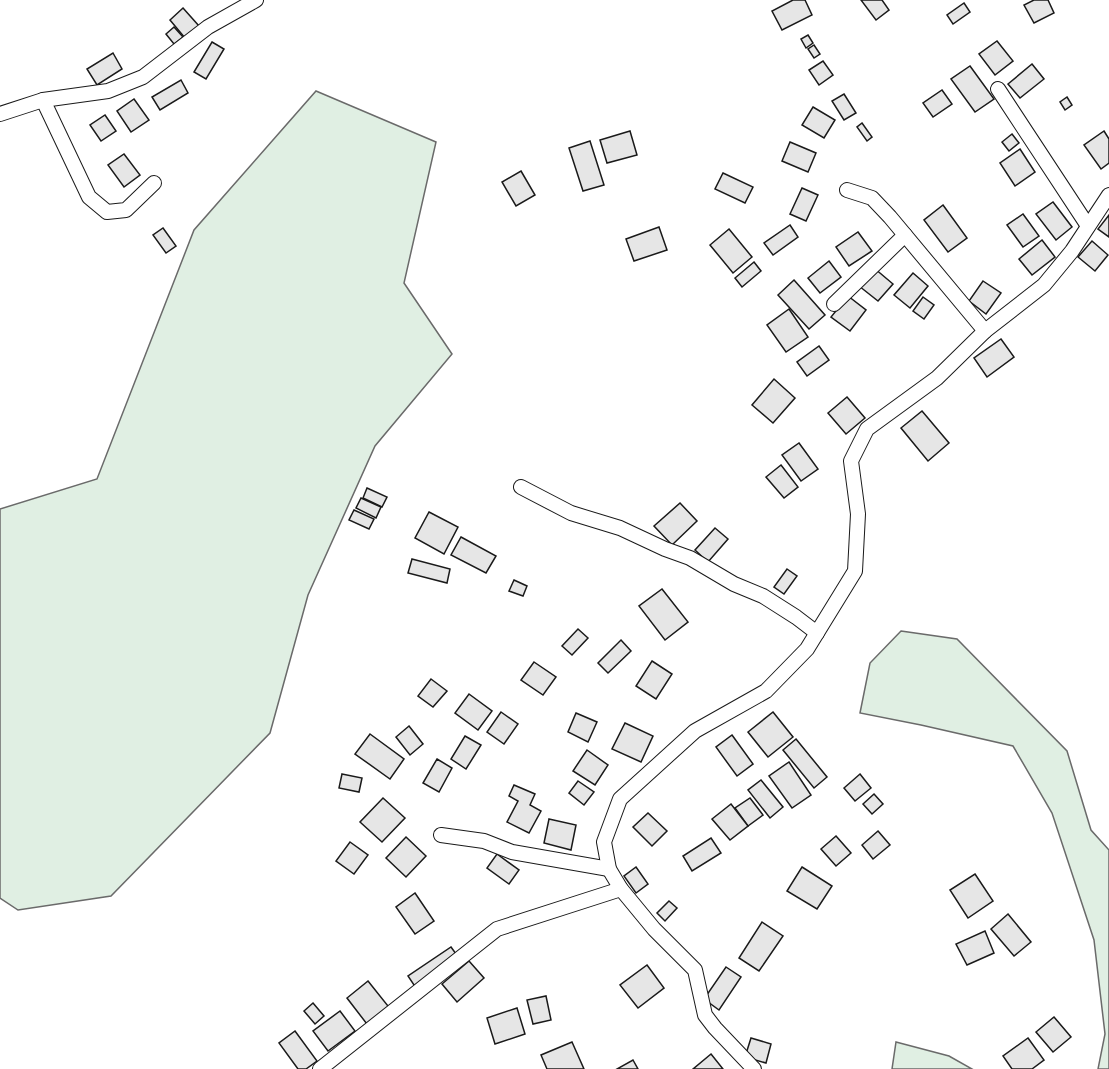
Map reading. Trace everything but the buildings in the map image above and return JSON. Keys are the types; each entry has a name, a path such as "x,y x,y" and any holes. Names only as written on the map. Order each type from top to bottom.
{"street":[{"path":"0,114 43,100 108,91 143,77 208,27 256,0"},
{"path":"998,89 1088,226"},
{"path":"43,100 89,197 107,212 126,210 154,183"},
{"path":"847,190 872,198 985,331"},
{"path":"754,1069 705,1015 695,970 654,929 621,889 609,869 604,842 620,799 694,731 766,691 807,649 855,571 858,514 851,461 867,429 937,378 985,331 1044,285 1072,251 1109,195"},
{"path":"834,304 905,235"},
{"path":"521,487 571,513 620,528 690,558 734,584 763,596 817,633"},
{"path":"441,835 484,841 512,852 609,869"},
{"path":"320,1069 497,929 621,889"}],"green space":[{"path":"316,91 436,142 404,283 452,354 375,446 308,595 270,733 111,896 18,910 0,898 0,509 97,479 194,230"},
{"path":"901,631 957,639 1067,751 1091,830 1109,850 1109,1069 1098,1069 1105,1034 1094,940 1052,813 1013,746 860,713 870,663"},
{"path":"896,1042 949,1056 972,1069 892,1069"}]}
